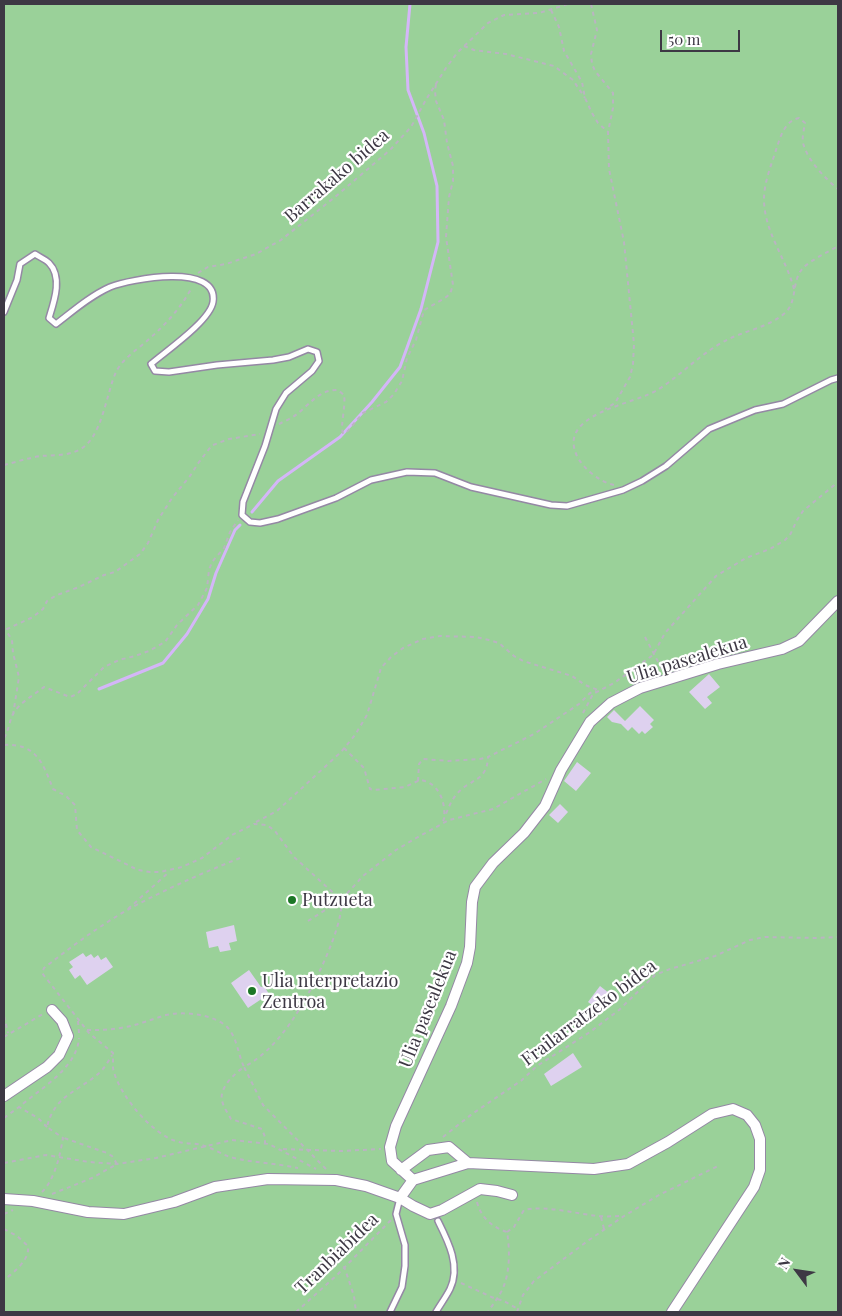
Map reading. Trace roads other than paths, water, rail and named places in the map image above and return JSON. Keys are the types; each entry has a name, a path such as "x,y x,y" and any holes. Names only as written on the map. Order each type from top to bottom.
{"street":[{"name":"Ulia pasealekua","path":"401,1170 392,1161 390,1147 396,1126 451,1006 467,963 470,947 472,902 476,887 493,863 524,833 545,806 561,770 590,722 611,703 640,688 718,664 782,649 799,641 838,601"},
{"path":"4,1096 47,1067 59,1056 68,1036 62,1021 52,1010"},
{"path":"400,1198 413,1180 468,1163 594,1168 628,1164 668,1142 712,1114 733,1109 747,1115 756,1125 760,1139 760,1170 754,1187 672,1312"},
{"path":"413,1180 401,1170 428,1150 449,1147 468,1163"},
{"path":"4,1200 33,1201 88,1212 124,1214 174,1202 215,1187 268,1179 336,1180 366,1186 400,1198 430,1214 442,1210 480,1189 512,1195"}],"lane":[{"path":"4,312 17,280 20,264 34,254 49,263 56,276 55,298 50,318 56,324 110,287 149,279 177,276 196,278 208,284 213,292 213,303 201,322 151,364 155,371 169,372 273,360 289,357 308,349 317,352 319,361 312,371 286,393 276,409 265,446 242,502 242,515 250,522 260,523 278,519 336,498 371,480 407,472 435,473 471,487 551,505 573,505 623,490 642,481 666,466 710,429 755,410 783,404 838,378"},
{"path":"390,1312 402,1287 405,1266 405,1245 396,1214 400,1198"},
{"path":"436,1312 451,1288 455,1273 453,1256 438,1221"}],"waterway":[{"path":"252,512 278,481 340,437 372,402 400,367 421,309 438,242 437,186 424,133 408,90 406,47 410,4"},
{"path":"99,689 163,663 187,634 208,599 216,573 235,530 240,525"}],"place":[{"name":"Putzueta","path":"292,900"},
{"name":"Ulia nterpretazio Zentroa","path":"252,991"}]}
